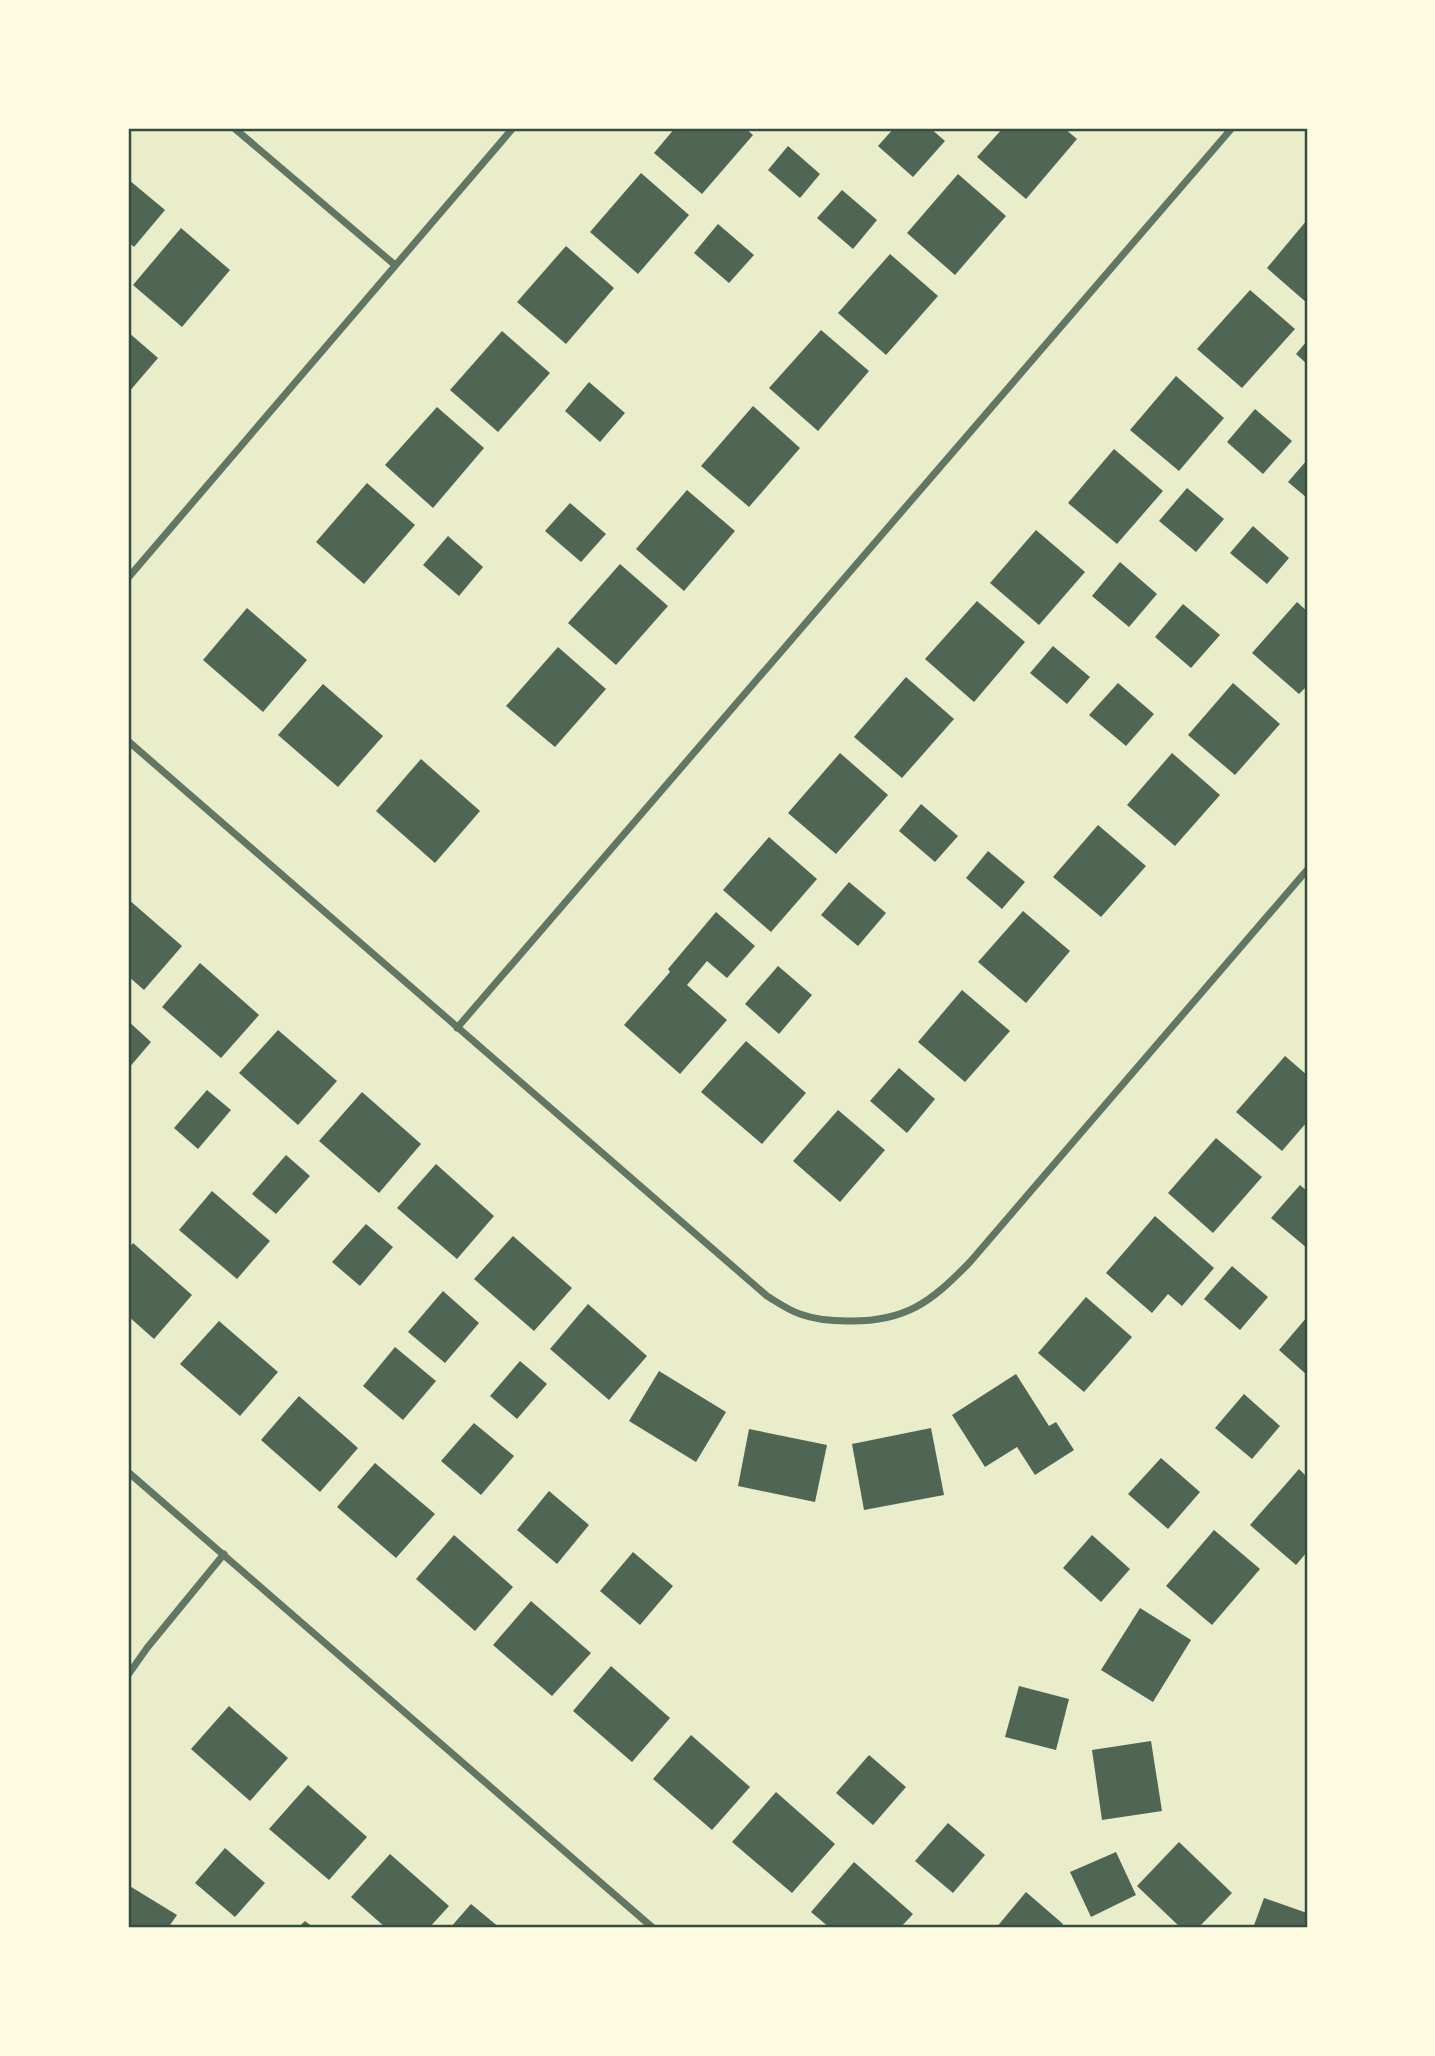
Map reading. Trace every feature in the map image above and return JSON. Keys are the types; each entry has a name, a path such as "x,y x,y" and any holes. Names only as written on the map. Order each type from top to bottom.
{"street":[{"path":"234,128 395,265"},
{"path":"128,578 513,128"},
{"path":"457,1028 1232,128"},
{"path":"128,741 767,1296 798,1313 825,1321 892,1318 926,1301 956,1277 1307,870"},
{"path":"128,1472 653,1928"},
{"path":"128,1675 224,1554"}],"building":[{"path":"675,128 745,128 753,135 702,194 654,153"},
{"path":"894,128 930,128 945,141 913,177 878,146"},
{"path":"1003,128 1064,128 1077,139 1026,199 977,157"},
{"path":"788,146 820,174 800,198 768,170"},
{"path":"641,173 689,215 638,274 590,232"},
{"path":"958,174 1006,216 955,275 907,233"},
{"path":"129,180 165,210 134,247 128,242"},
{"path":"842,190 877,220 853,249 817,218"},
{"path":"1307,220 1307,303 1267,268"},
{"path":"718,224 754,255 729,283 694,253"},
{"path":"181,228 230,270 182,327 133,285"},
{"path":"566,246 614,288 566,344 517,302"},
{"path":"890,254 938,296 886,355 838,313"},
{"path":"1250,290 1295,329 1242,388 1197,349"},
{"path":"821,330 869,371 818,431 769,388"},
{"path":"502,331 550,373 498,432 450,390"},
{"path":"128,332 158,358 128,393"},
{"path":"1307,341 1307,364 1296,354"},
{"path":"1176,376 1224,418 1179,471 1130,430"},
{"path":"589,382 625,413 600,442 565,411"},
{"path":"753,406 800,448 749,507 701,466"},
{"path":"437,407 484,448 433,508 385,465"},
{"path":"1255,409 1292,441 1263,474 1227,442"},
{"path":"1114,449 1163,491 1117,544 1068,503"},
{"path":"1307,460 1307,498 1288,482"},
{"path":"367,483 415,525 364,584 316,542"},
{"path":"1187,488 1224,519 1196,552 1159,521"},
{"path":"687,490 735,531 684,591 636,549"},
{"path":"570,503 606,534 581,562 545,531"},
{"path":"1253,526 1289,558 1267,584 1230,553"},
{"path":"1036,530 1085,572 1039,625 990,583"},
{"path":"448,536 483,567 459,596 423,565"},
{"path":"1120,562 1157,594 1129,627 1092,596"},
{"path":"620,564 668,606 616,665 568,623"},
{"path":"977,601 1025,642 974,702 925,659"},
{"path":"1297,602 1307,611 1307,686 1299,694 1252,653"},
{"path":"1183,604 1220,635 1191,668 1155,637"},
{"path":"247,608 307,660 263,712 203,660"},
{"path":"1053,646 1090,677 1067,704 1030,673"},
{"path":"558,647 606,689 555,747 506,706"},
{"path":"906,677 954,719 902,778 854,737"},
{"path":"1118,683 1154,714 1126,746 1089,715"},
{"path":"1233,683 1280,724 1235,775 1188,735"},
{"path":"323,684 383,736 338,787 278,735"},
{"path":"840,753 888,795 836,854 788,813"},
{"path":"1172,753 1220,795 1175,846 1127,805"},
{"path":"421,759 480,811 435,863 376,811"},
{"path":"921,804 958,836 935,862 899,831"},
{"path":"1098,825 1146,866 1101,917 1053,877"},
{"path":"769,837 817,879 771,932 723,890"},
{"path":"988,851 1025,882 1002,909 966,878"},
{"path":"849,882 886,913 858,946 821,915"},
{"path":"128,899 182,946 144,990 128,976"},
{"path":"1023,911 1070,951 1026,1003 978,962"},
{"path":"716,912 755,946 727,978 707,961 687,985 727,1020 680,1074 624,1025 670,972 668,969"},
{"path":"200,963 259,1015 221,1058 162,1007"},
{"path":"778,966 812,995 779,1034 745,1004"},
{"path":"962,990 1010,1031 965,1082 918,1042"},
{"path":"128,1021 151,1042 128,1069"},
{"path":"278,1030 337,1081 298,1125 239,1073"},
{"path":"746,1041 806,1093 762,1144 701,1092"},
{"path":"1285,1056 1307,1075 1307,1122 1282,1151 1236,1112"},
{"path":"899,1068 935,1099 907,1133 870,1101"},
{"path":"207,1090 231,1110 198,1149 174,1128"},
{"path":"362,1092 421,1144 379,1193 319,1141"},
{"path":"838,1110 885,1150 840,1202 793,1161"},
{"path":"1216,1138 1262,1177 1213,1233 1168,1193"},
{"path":"286,1155 310,1176 276,1214 252,1194"},
{"path":"436,1164 494,1216 457,1259 397,1208"},
{"path":"1300,1185 1307,1191 1307,1248 1271,1218"},
{"path":"212,1191 270,1241 237,1279 179,1230"},
{"path":"1155,1216 1214,1268 1182,1306 1168,1294 1152,1313 1106,1273"},
{"path":"366,1224 393,1247 360,1286 332,1262"},
{"path":"513,1236 572,1288 534,1331 474,1279"},
{"path":"133,1243 192,1295 154,1339 128,1316 128,1249"},
{"path":"1232,1266 1268,1297 1240,1330 1204,1299"},
{"path":"443,1291 479,1323 445,1363 408,1332"},
{"path":"1086,1297 1132,1337 1084,1392 1038,1353"},
{"path":"588,1304 647,1356 609,1400 550,1349"},
{"path":"1307,1317 1307,1375 1279,1350"},
{"path":"219,1321 278,1372 240,1416 180,1364"},
{"path":"395,1347 436,1381 403,1420 363,1386"},
{"path":"520,1361 547,1384 517,1419 490,1396"},
{"path":"659,1371 726,1412 696,1462 629,1421"},
{"path":"1016,1374 1049,1426 1056,1422 1074,1450 1035,1475 1017,1447 985,1467 952,1415"},
{"path":"1244,1394 1280,1426 1252,1459 1215,1428"},
{"path":"299,1396 358,1448 320,1492 261,1440"},
{"path":"474,1423 514,1456 481,1495 441,1461"},
{"path":"931,1428 944,1495 864,1510 852,1444"},
{"path":"749,1429 827,1445 815,1502 738,1486"},
{"path":"1161,1458 1200,1492 1168,1529 1128,1494"},
{"path":"375,1463 435,1514 396,1558 337,1507"},
{"path":"1299,1469 1307,1477 1307,1552 1296,1565 1250,1525"},
{"path":"549,1491 589,1525 557,1564 517,1530"},
{"path":"1214,1530 1260,1569 1212,1625 1166,1586"},
{"path":"454,1535 513,1587 475,1631 416,1579"},
{"path":"1092,1535 1130,1569 1101,1602 1063,1568"},
{"path":"633,1552 673,1586 640,1625 600,1591"},
{"path":"531,1601 591,1653 552,1696 493,1645"},
{"path":"1140,1608 1191,1640 1153,1702 1101,1670"},
{"path":"611,1666 670,1718 632,1762 573,1711"},
{"path":"1019,1686 1069,1699 1056,1750 1005,1737"},
{"path":"229,1706 288,1758 250,1801 191,1749"},
{"path":"691,1735 750,1787 712,1830 653,1779"},
{"path":"1151,1741 1162,1811 1102,1820 1092,1750"},
{"path":"869,1755 906,1787 873,1825 836,1793"},
{"path":"308,1785 367,1837 329,1880 269,1829"},
{"path":"776,1792 835,1844 792,1893 732,1842"},
{"path":"948,1823 985,1855 953,1893 915,1861"},
{"path":"1179,1842 1232,1893 1198,1928 1181,1928 1137,1886"},
{"path":"225,1848 265,1883 235,1917 195,1883"},
{"path":"1116,1852 1136,1895 1091,1917 1070,1872"},
{"path":"390,1854 449,1906 429,1928 386,1928 351,1897"},
{"path":"854,1862 913,1914 900,1928 830,1928 811,1912"},
{"path":"128,1885 177,1915 168,1928 128,1928"},
{"path":"1026,1892 1063,1924 1060,1928 996,1928"},
{"path":"1264,1898 1307,1913 1307,1928 1253,1928"},
{"path":"471,1904 500,1928 450,1928"},
{"path":"305,1921 314,1928 298,1928"}]}
